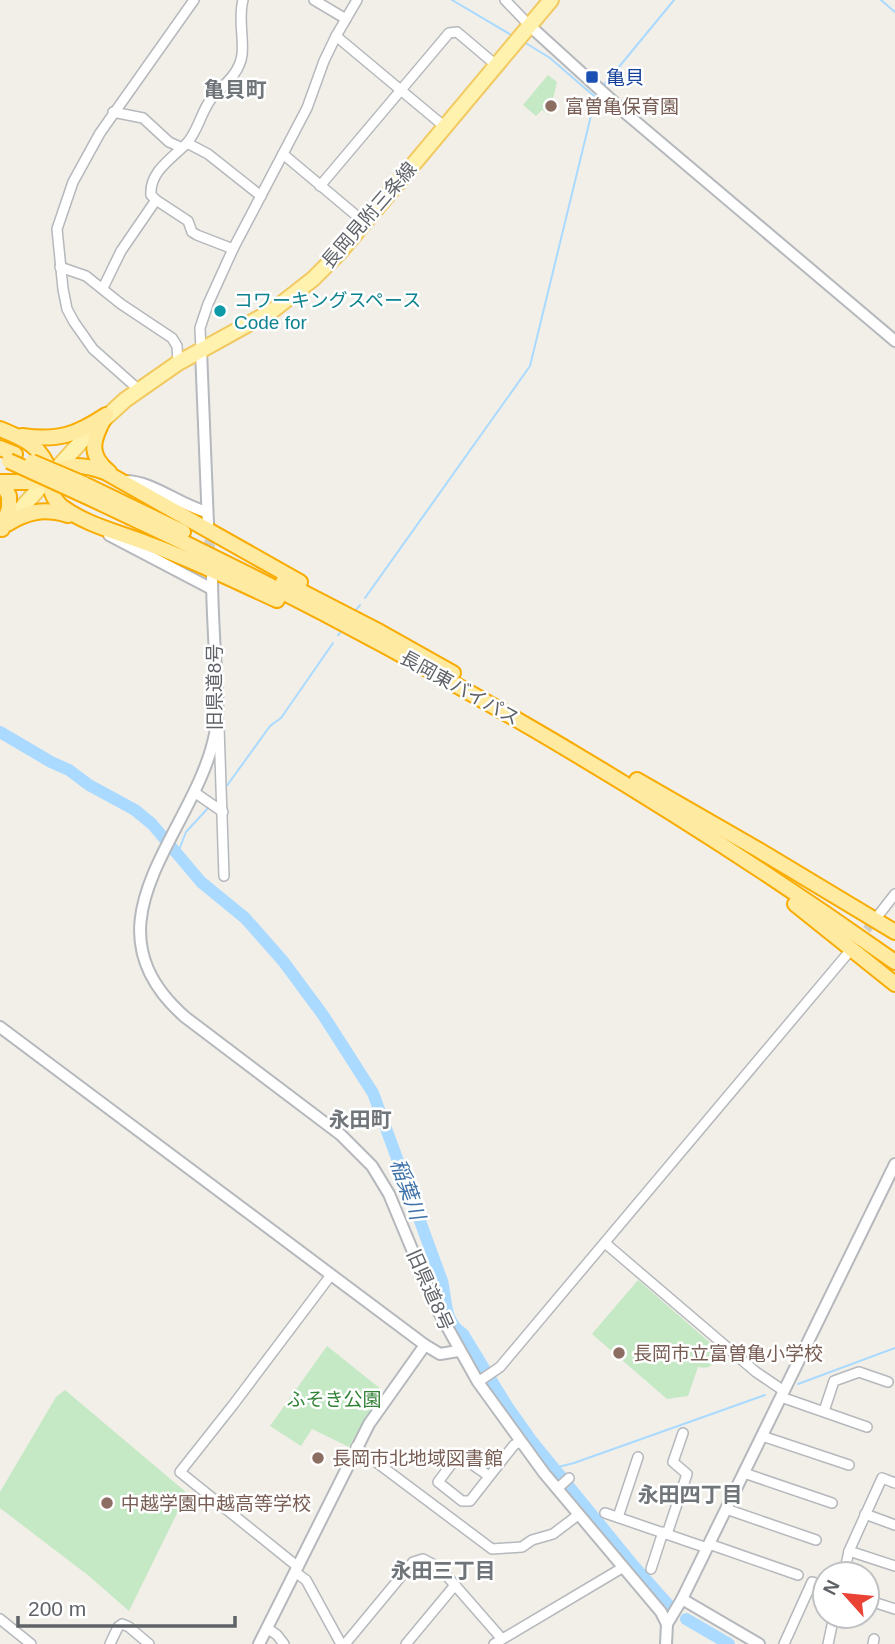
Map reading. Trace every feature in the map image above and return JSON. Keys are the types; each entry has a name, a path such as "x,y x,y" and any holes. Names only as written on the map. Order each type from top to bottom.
{"highway":[{"path":"16,436 61,438 106,415"},
{"path":"106,415 96,436 94,452 99,462 120,479 324,596 359,621"},
{"path":"0,429 33,445 40,452 46,459 50,490 60,505 92,523"},
{"name":"長岡東バイパス","path":"0,448 8,458 165,522 359,621 541,723 637,780 895,950"},
{"path":"0,483 33,482 50,476 63,467 86,467 120,479"},
{"path":"0,483 6,490 10,503 3,528"},
{"name":"長岡東バイパス","path":"82,489 459,686 610,775 775,880 895,962"},
{"path":"3,528 21,516 40,510 51,510 148,543 317,618 343,624"},
{"path":"610,775 801,908 895,984"},
{"path":"637,780 895,932"}],"main road":[{"name":"長岡見附三条線","path":"3,528 106,415 138,389 178,363 259,319 295,294 340,252 551,0"}],"street":[{"path":"138,389 100,357 85,340 67,309 57,229 73,183 113,112 194,0"},
{"path":"233,249 192,232 188,221 151,195 152,183 166,160 184,145 210,100 235,74 242,55 243,0"},
{"path":"314,0 346,19"},
{"path":"208,524 199,337 203,316 233,249 307,108 336,36 357,0"},
{"path":"505,0 629,116 895,341"},
{"path":"320,186 449,33 453,31 496,65"},
{"path":"336,36 445,127"},
{"path":"113,112 143,118 169,142 208,154 261,196"},
{"path":"283,154 364,222"},
{"path":"103,288 121,251 156,200"},
{"path":"60,267 86,276 176,342 178,363"},
{"path":"120,479 137,481 190,508 207,512"},
{"path":"92,523 102,532 212,589"},
{"name":"旧県道8号","path":"212,574 218,701 216,730 194,792 148,884 140,915 140,944 151,976 163,996 185,1017 341,1135 372,1166 388,1194 431,1297 458,1351 520,1442 622,1568 644,1591 667,1624"},
{"path":"218,701 224,876"},
{"path":"194,792 223,813"},
{"path":"877,917 895,894"},
{"path":"478,1382 500,1367 849,952"},
{"path":"0,1027 425,1345 440,1354 458,1351"},
{"path":"666,1644 667,1624 682,1600 895,1164"},
{"path":"605,1243 782,1394 867,1427"},
{"path":"331,1275 180,1472 296,1569 306,1580 343,1644 412,1562 418,1559 434,1563 456,1585 498,1642 622,1568"},
{"path":"259,1644 356,1447 382,1404 425,1345"},
{"path":"824,1411 834,1381 859,1372 888,1382"},
{"path":"651,1569 687,1474 673,1462 682,1433"},
{"path":"762,1436 849,1465"},
{"path":"489,1476 459,1457 454,1459 438,1482 461,1501 467,1502 473,1498 514,1445 520,1442"},
{"path":"356,1447 492,1549 522,1547 532,1540 553,1534 578,1515"},
{"path":"618,1517 638,1457"},
{"path":"744,1473 832,1503"},
{"path":"558,1488 569,1478"},
{"path":"847,1560 882,1478 895,1483"},
{"path":"726,1509 816,1540"},
{"path":"605,1513 798,1574"},
{"path":"865,1514 895,1525"},
{"path":"849,1551 895,1566"},
{"path":"784,1644 811,1584"},
{"path":"406,1644 456,1585"},
{"path":"682,1600 759,1644"},
{"path":"0,1619 31,1644"},
{"path":"110,1644 122,1624 149,1644"},
{"path":"267,1628 284,1644"}],"green space":[{"path":"548,75 557,82 549,115 542,110 536,116 523,105"},
{"path":"638,1280 715,1347 713,1364 698,1367 688,1396 667,1399 592,1334"},
{"name":"ふそき公園","path":"327,1346 382,1390 349,1447 312,1429 301,1446 270,1426"},
{"path":"65,1390 187,1493 129,1611 89,1576 0,1508 0,1492 56,1397"}],"waterway":[{"path":"452,0 513,36"},
{"path":"604,85 674,0"},
{"path":"881,0 895,12"},
{"path":"524,42 550,58 594,96"},
{"path":"365,598 530,366 596,95"},
{"path":"356,610 360,605"},
{"path":"226,787 270,726 281,718 333,643"},
{"name":"稲葉川","path":"0,732 135,810 152,824 201,882 245,918 283,961 323,1015 373,1093 442,1281 452,1323 463,1334 531,1440 672,1609"},
{"path":"177,855 186,832 209,807"},
{"path":"798,1384 895,1348"},
{"path":"554,1468 765,1395"},
{"name":"稲葉川","path":"686,1619 729,1644"}],"tunnel":[{"path":"208,525 211,561"},
{"path":"858,940 877,917"}],"place":[{"name":"亀貝","path":"592,77"},
{"name":"富曽亀保育園","path":"551,106"},
{"name":"コワーキングスペース Code for","path":"220,311"},
{"name":"長岡市立富曽亀小学校","path":"619,1353"},
{"name":"長岡市北地域図書館","path":"318,1458"},
{"name":"中越学園中越高等学校","path":"107,1503"}],"district":[{"name":"亀貝町","path":"235,89"},
{"name":"永田町","path":"360,1119"},
{"name":"永田四丁目","path":"690,1494"},
{"name":"永田三丁目","path":"443,1570"}]}
